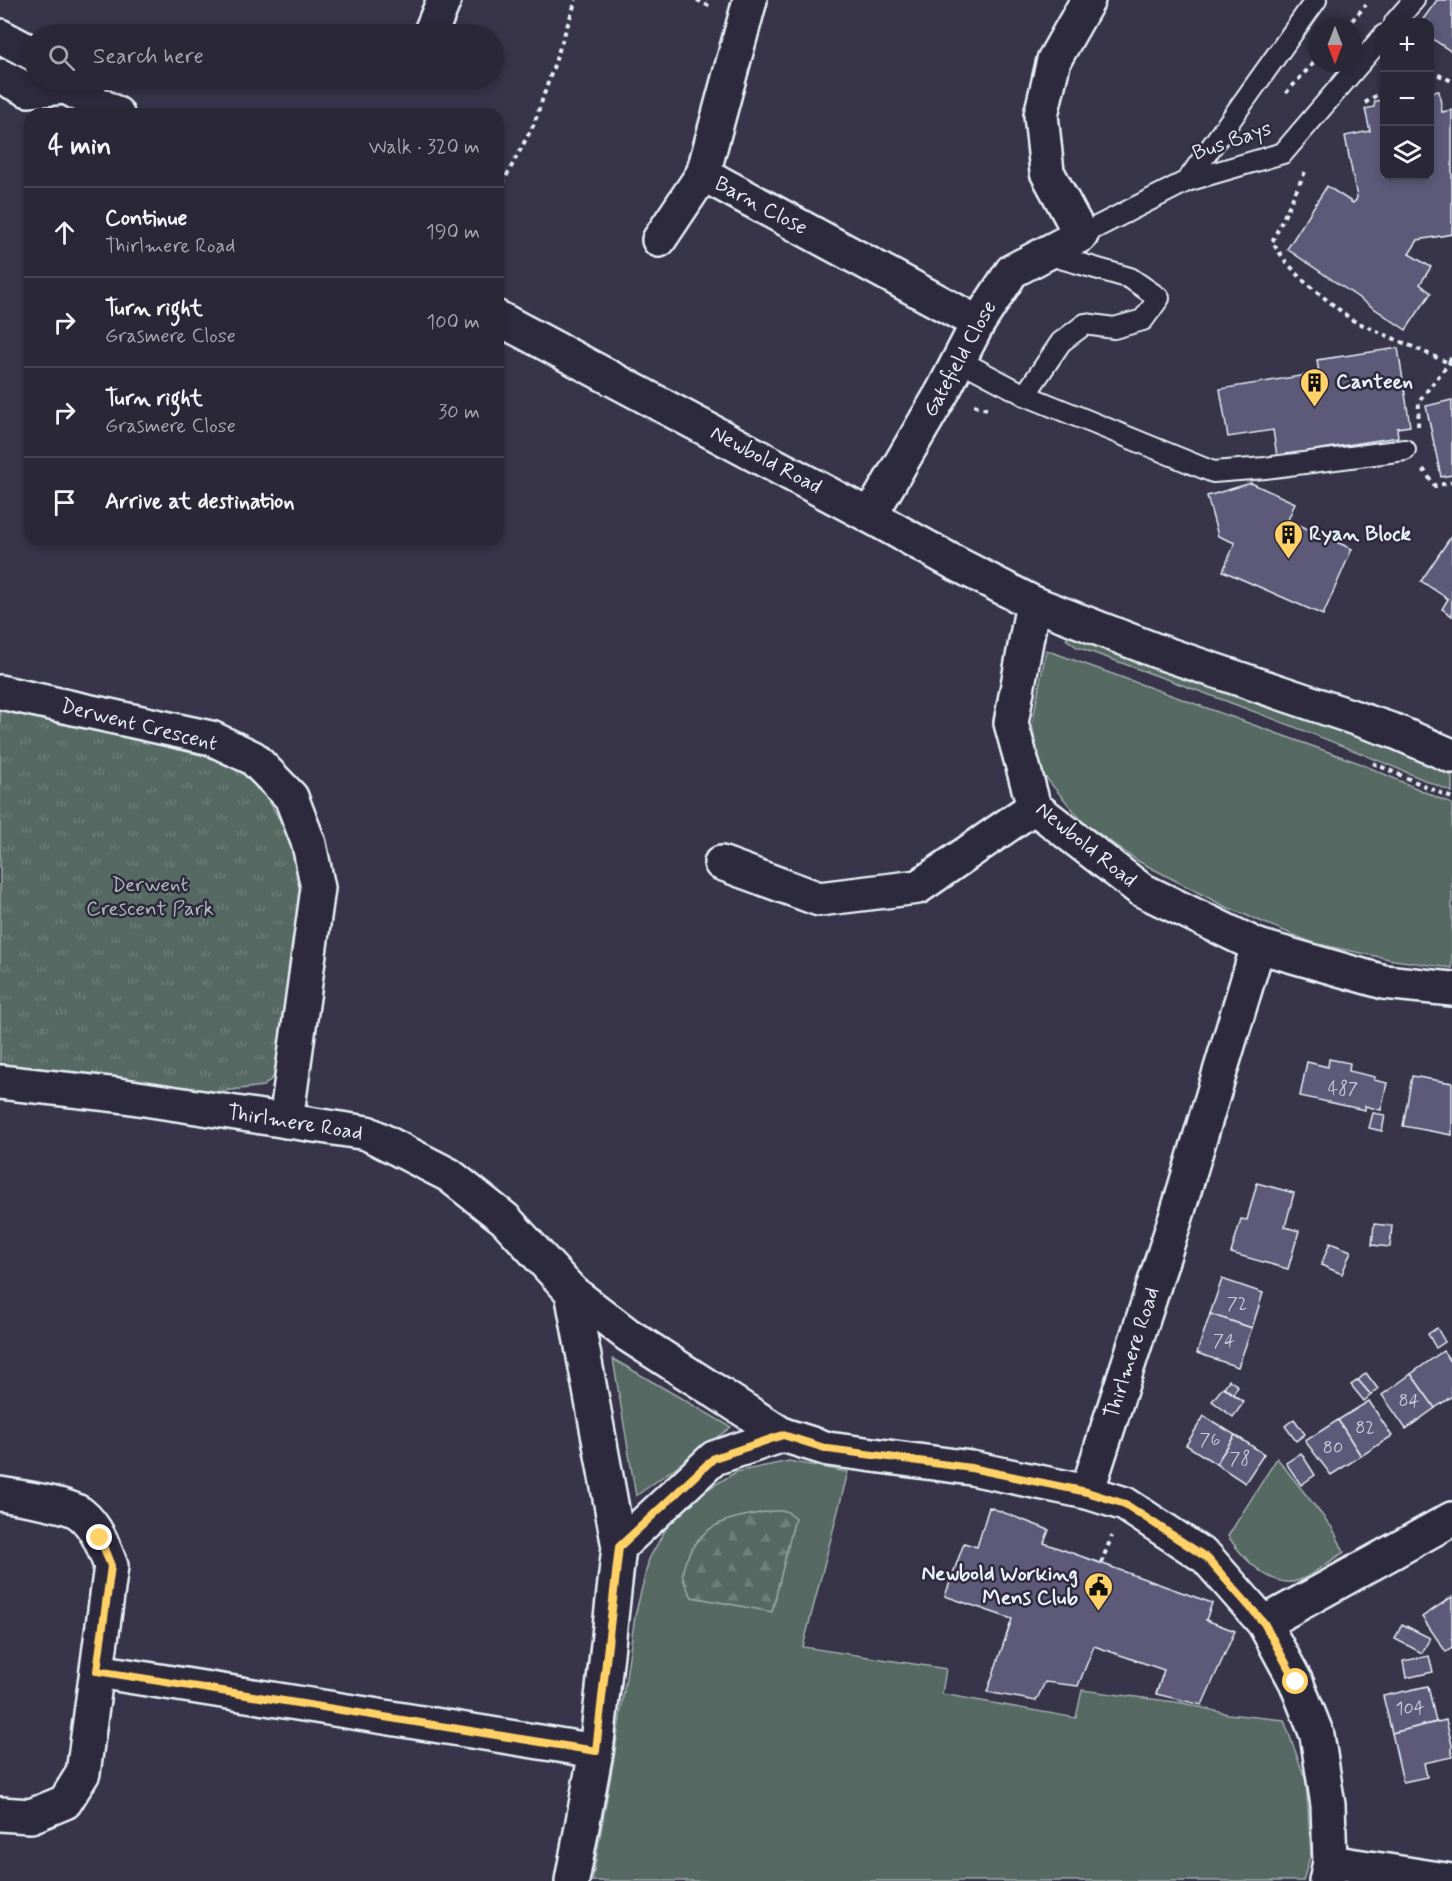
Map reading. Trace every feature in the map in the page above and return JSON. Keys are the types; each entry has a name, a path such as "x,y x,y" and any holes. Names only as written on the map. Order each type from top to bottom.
{"street":[{"path":"434,24 444,0"},
{"name":"Barn Close","path":"750,0 703,174 978,323"},
{"path":"1081,235 1047,172 1041,115 1054,60 1088,0"},
{"path":"0,76 24,88"},
{"path":"75,90 107,108"},
{"path":"659,240 703,174"},
{"name":"Gatefield Close","path":"870,516 943,391 978,323 1012,271 1081,235"},
{"name":"Newbold Road","path":"504,321 1033,603 1157,651 1394,731 1452,756"},
{"name":"Newbold Road","path":"1033,603 1011,723 1034,807 1140,889 1257,946 1384,982 1452,989"},
{"name":"Derwent Crescent","path":"0,692 211,738 253,758 291,797 309,844 318,888 286,1121"},
{"path":"721,863 819,899 918,886 1034,807"},
{"name":"Thirlmere Road","path":"1087,1492 1177,1214 1257,946"},
{"name":"Thirlmere Road","path":"0,1082 118,1095 368,1133 449,1174 505,1219 572,1292 628,1335 783,1435 828,1449 971,1468 1087,1492 1125,1504 1207,1558 1264,1623 1296,1682 1317,1735 1328,1805 1328,1872"},
{"path":"572,1292 619,1547 596,1751 572,1881"},
{"path":"619,1547 714,1458 783,1435"},
{"path":"0,1494 43,1501 80,1513 100,1538 111,1566 83,1773 65,1802 31,1816 0,1814"},
{"path":"1264,1623 1452,1519"},
{"path":"97,1671 596,1751"},
{"path":"1328,1872 1452,1881"}],"lane":[{"name":"Bus Bays","path":"1187,181 1316,0"},
{"path":"1398,18 1414,0"},
{"name":"Bus Bays","path":"1081,235 1187,181 1282,153 1380,39"},
{"path":"1025,395 1061,342 1085,324 1114,328 1143,320 1159,298 1130,278 1046,254"},
{"path":"959,360 1025,395 1213,472 1411,455"}],"path":[{"path":"504,181 534,124 576,0"},
{"path":"1354,18 1366,5"},
{"path":"1432,72 1452,81"},
{"path":"1306,170 1272,242 1287,263 1307,284 1352,320 1449,363 1452,354"},
{"path":"1411,455 1436,486 1452,482"}],"green space":[{"path":"1070,633 1382,743 1452,776 1452,792 1313,734 1077,647 1066,639"},
{"path":"1046,650 1359,763 1452,804 1452,968 1394,960 1313,943 1226,907 1138,861 1084,823 1041,772 1032,725"},
{"name":"Derwent Crescent Park","path":"0,707 250,767 287,833 301,884 282,1069 264,1086 215,1092 0,1064"},
{"path":"613,1359 731,1427 636,1496"},
{"path":"1277,1458 1333,1529 1344,1552 1300,1580 1289,1582 1279,1581 1258,1570 1228,1536"},
{"path":"789,1461 848,1472 803,1647 946,1669 942,1694 1076,1718 1082,1690 1183,1703 1228,1714 1284,1720 1306,1781 1311,1853 1303,1881 592,1881 614,1758 635,1616 649,1559 678,1507 736,1472"},
{"path":"772,1511 786,1511 795,1518 772,1612 692,1597 685,1586 683,1572 689,1554 704,1533 735,1518"}],"building":[{"path":"1437,0 1452,0 1452,52 1434,40 1434,18 1424,18"},
{"path":"1439,91 1442,112 1452,110 1452,234 1418,240 1409,254 1431,267 1420,284 1431,293 1406,330 1287,249 1327,186 1353,203 1356,200 1345,136 1370,131 1365,109 1374,107 1375,101 1380,100 1380,180 1434,180 1434,92"},
{"name":"Canteen","path":"1398,348 1410,426 1397,428 1398,437 1277,456 1273,430 1228,437 1220,389 1319,373 1317,360"},
{"path":"1452,400 1452,475 1441,477 1426,406"},
{"name":"Ryan Block","path":"1251,483 1295,503 1288,520 1352,549 1323,615 1223,571 1235,543 1218,536 1207,496"},
{"path":"1452,535 1452,616 1442,609 1448,599 1421,581"},
{"path":"1329,1059 1350,1063 1349,1071 1375,1077 1374,1080 1387,1083 1381,1110 1365,1106 1365,1110 1300,1096 1307,1062 1328,1067"},
{"path":"1412,1076 1452,1083 1452,1135 1403,1126"},
{"path":"1373,1113 1385,1115 1382,1131 1369,1128"},
{"path":"1257,1183 1294,1193 1285,1227 1299,1231 1288,1269 1231,1253 1241,1219 1247,1220"},
{"path":"1374,1224 1392,1226 1390,1247 1372,1245"},
{"path":"1330,1243 1351,1251 1342,1274 1321,1265"},
{"path":"1222,1279 1263,1293 1252,1328 1210,1314"},
{"path":"1210,1314 1252,1328 1238,1367 1197,1353"},
{"path":"1437,1328 1445,1342 1436,1348 1428,1334"},
{"path":"1443,1351 1452,1363 1452,1396 1435,1408 1411,1374"},
{"path":"1366,1373 1378,1389 1371,1395 1358,1380"},
{"path":"1411,1374 1435,1408 1406,1429 1382,1395"},
{"path":"1229,1380 1238,1386 1233,1394 1224,1387"},
{"path":"1358,1380 1371,1395 1364,1401 1351,1385"},
{"path":"1223,1387 1244,1402 1233,1417 1212,1401"},
{"path":"1369,1401 1392,1436 1361,1456 1338,1420"},
{"path":"1204,1416 1235,1435 1216,1464 1186,1445"},
{"path":"1294,1419 1305,1434 1296,1441 1285,1426"},
{"path":"1338,1420 1361,1456 1331,1475 1305,1441"},
{"path":"1235,1435 1264,1454 1245,1483 1216,1464"},
{"path":"1301,1453 1315,1475 1301,1485 1286,1463"},
{"name":"Newbold Working Mens Club","path":"989,1507 1049,1530 1044,1543 1212,1603 1206,1620 1235,1631 1202,1705 1156,1694 1164,1670 1094,1646 1078,1686 1045,1682 1036,1701 987,1692 1012,1619 945,1596 964,1543 977,1547"},
{"path":"1452,1597 1452,1648 1446,1652 1422,1617"},
{"path":"1402,1624 1430,1638 1422,1653 1395,1639"},
{"path":"1429,1656 1433,1672 1406,1678 1403,1661"},
{"path":"1428,1686 1436,1722 1392,1733 1383,1696"},
{"path":"1446,1720 1452,1745 1452,1757 1424,1763 1427,1777 1403,1782 1392,1733"}],"place":[{"name":"Canteen","path":"1315,408"},
{"name":"Ryan Block","path":"1288,560"},
{"name":"Newbold Working Mens Club","path":"1099,1612"}],"route":[{"path":"100,1538 111,1566 97,1671 596,1751 619,1547 714,1458 783,1435 828,1449 971,1468 1087,1492 1125,1504 1207,1558 1264,1623 1296,1682"}]}
